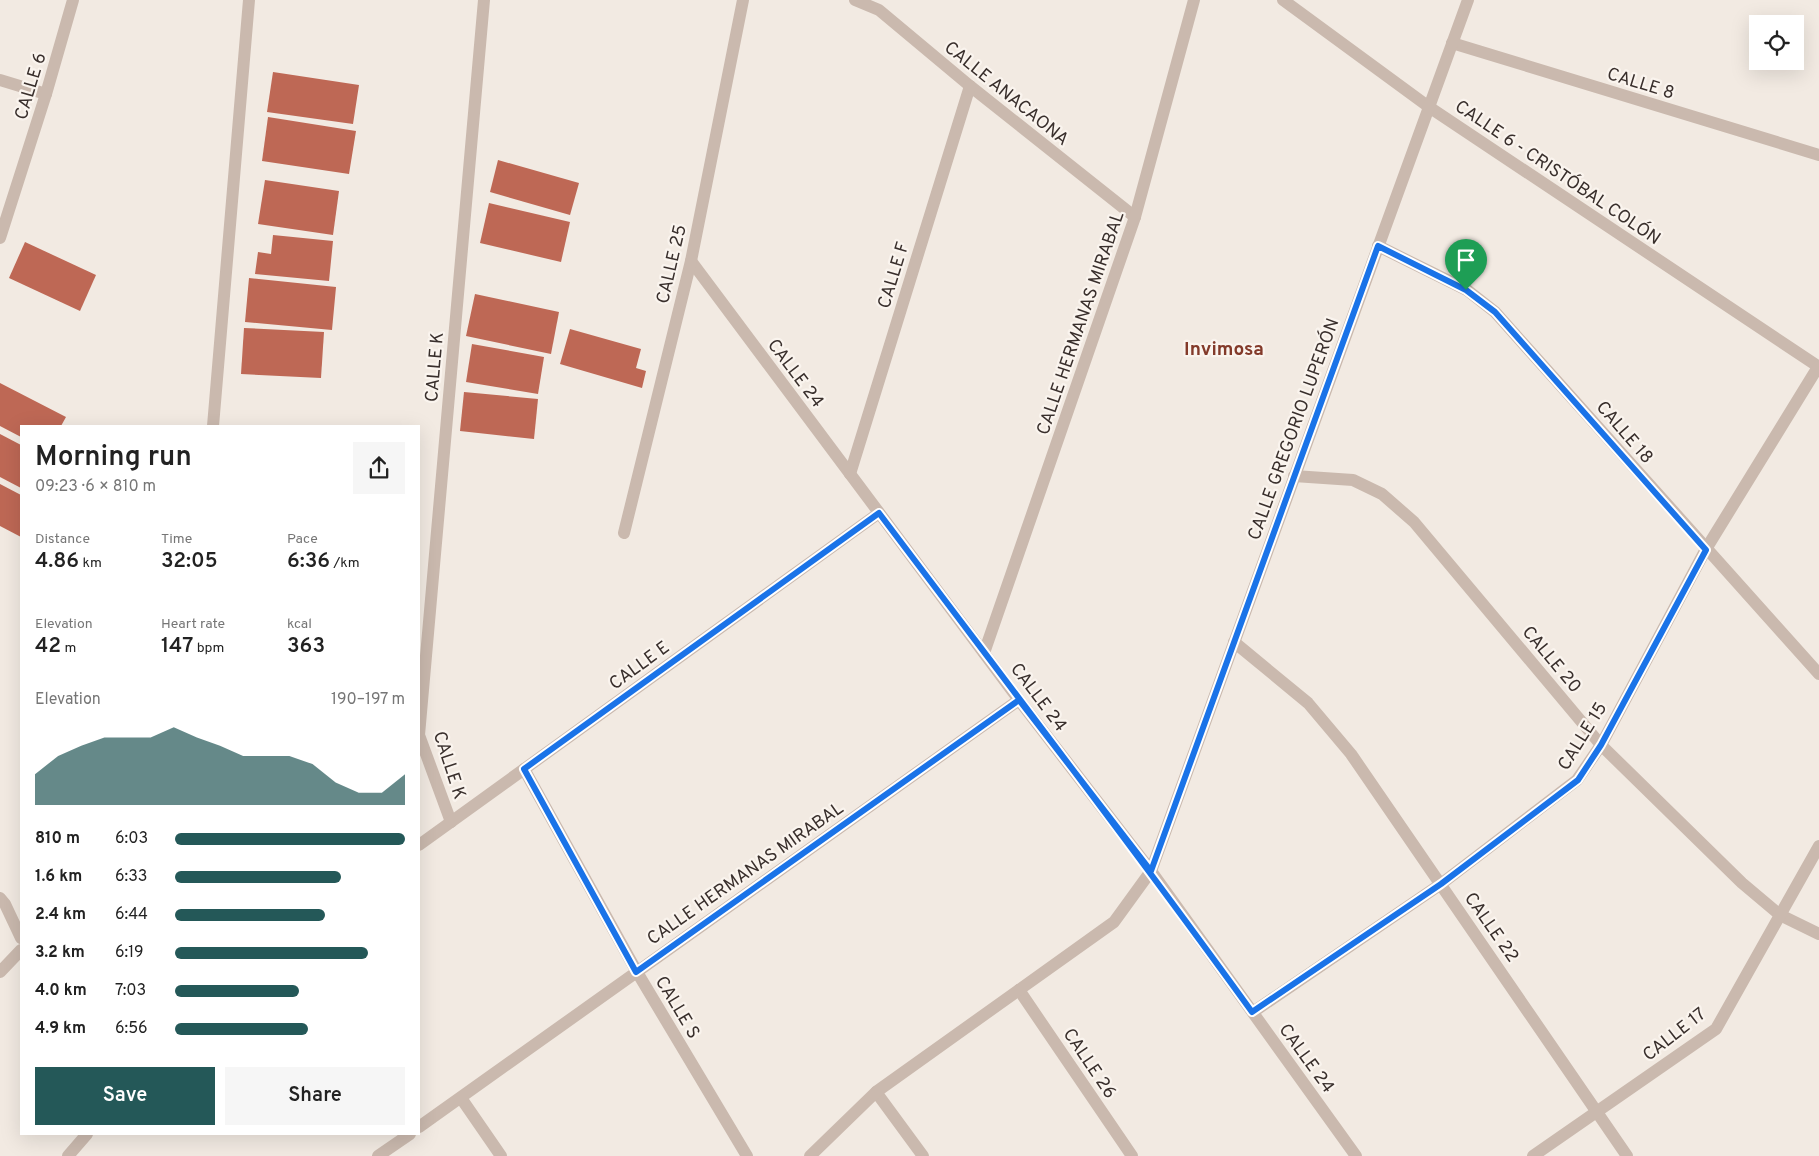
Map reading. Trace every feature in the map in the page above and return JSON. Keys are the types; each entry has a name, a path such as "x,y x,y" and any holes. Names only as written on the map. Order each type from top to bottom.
{"street":[{"name":"CALLE 6","path":"0,238 46,94 72,0"},
{"path":"213,425 249,0"},
{"name":"CALLE K","path":"451,822 420,735 484,0"},
{"name":"CALLE 25","path":"624,533 690,261 743,0"},
{"name":"CALLE ANACAONA","path":"855,0 879,10 970,86 1135,218"},
{"name":"CALLE HERMANAS MIRABAL","path":"984,653 1135,218 1194,0"},
{"name":"CALLE 6 - CRISTÓBAL COLÓN","path":"1283,0 1429,107 1819,367"},
{"name":"CALLE GREGORIO LUPERÓN","path":"810,1156 876,1092 1114,922 1151,871 1468,0"},
{"name":"CALLE 8","path":"1452,43 1819,155"},
{"path":"0,80 46,94"},
{"name":"CALLE F","path":"850,474 970,86"},
{"name":"CALLE 18","path":"1378,246 1466,290 1495,312 1706,550 1819,674"},
{"name":"CALLE 24","path":"690,261 1019,700 1151,871 1356,1156"},
{"name":"CALLE 15","path":"1252,1012 1441,884 1578,780 1601,745 1706,550 1819,367"},
{"name":"CALLE 20","path":"1294,476 1352,480 1382,494 1414,522 1601,745 1742,883 1780,914 1819,934"},
{"name":"CALLE E","path":"420,844 879,513"},
{"name":"CALLE 22","path":"1234,642 1308,703 1351,754 1627,1156"},
{"name":"CALLE HERMANAS MIRABAL","path":"420,1126 1019,700"},
{"name":"CALLE S","path":"524,769 636,972 747,1156"},
{"name":"CALLE 17","path":"1533,1156 1716,1029 1819,846"},
{"path":"0,898 5,904 20,936"},
{"path":"0,972 20,951"},
{"name":"CALLE 26","path":"1019,990 1132,1156"},
{"path":"876,1092 923,1156"},
{"path":"461,1098 500,1156"},
{"path":"68,1156 86,1135"},
{"path":"378,1156 409,1135"}],"building":[{"path":"273,72 359,85 353,124 267,112"},
{"path":"268,117 356,131 349,174 262,161"},
{"path":"498,160 579,183 570,215 490,192"},
{"path":"265,180 339,191 333,235 258,224"},
{"path":"489,203 570,222 561,262 480,243"},
{"path":"273,235 333,241 329,281 255,274 258,252 271,254"},
{"path":"25,242 96,275 80,311 9,278"},
{"path":"249,278 336,287 332,330 245,322"},
{"path":"475,294 559,312 551,354 466,336"},
{"path":"244,328 324,332 321,378 241,374"},
{"path":"570,329 641,349 636,368 646,371 642,388 560,364"},
{"path":"472,344 544,357 538,394 466,382"},
{"path":"0,383 66,417 62,425 20,425 20,436 0,426"},
{"path":"464,392 538,399 534,439 460,431"},
{"path":"0,434 20,444 20,487 0,477"},
{"path":"0,484 20,494 20,536 0,526"}],"district":[{"name":"Invimosa","path":"1224,348"}],"route":[{"path":"1466,290 1378,246 1151,871 1019,700 636,972 524,769 879,513 1019,700 1063,757 1151,871 1252,1012 1441,884 1578,780 1601,745 1706,550 1495,312 1466,290"}]}
